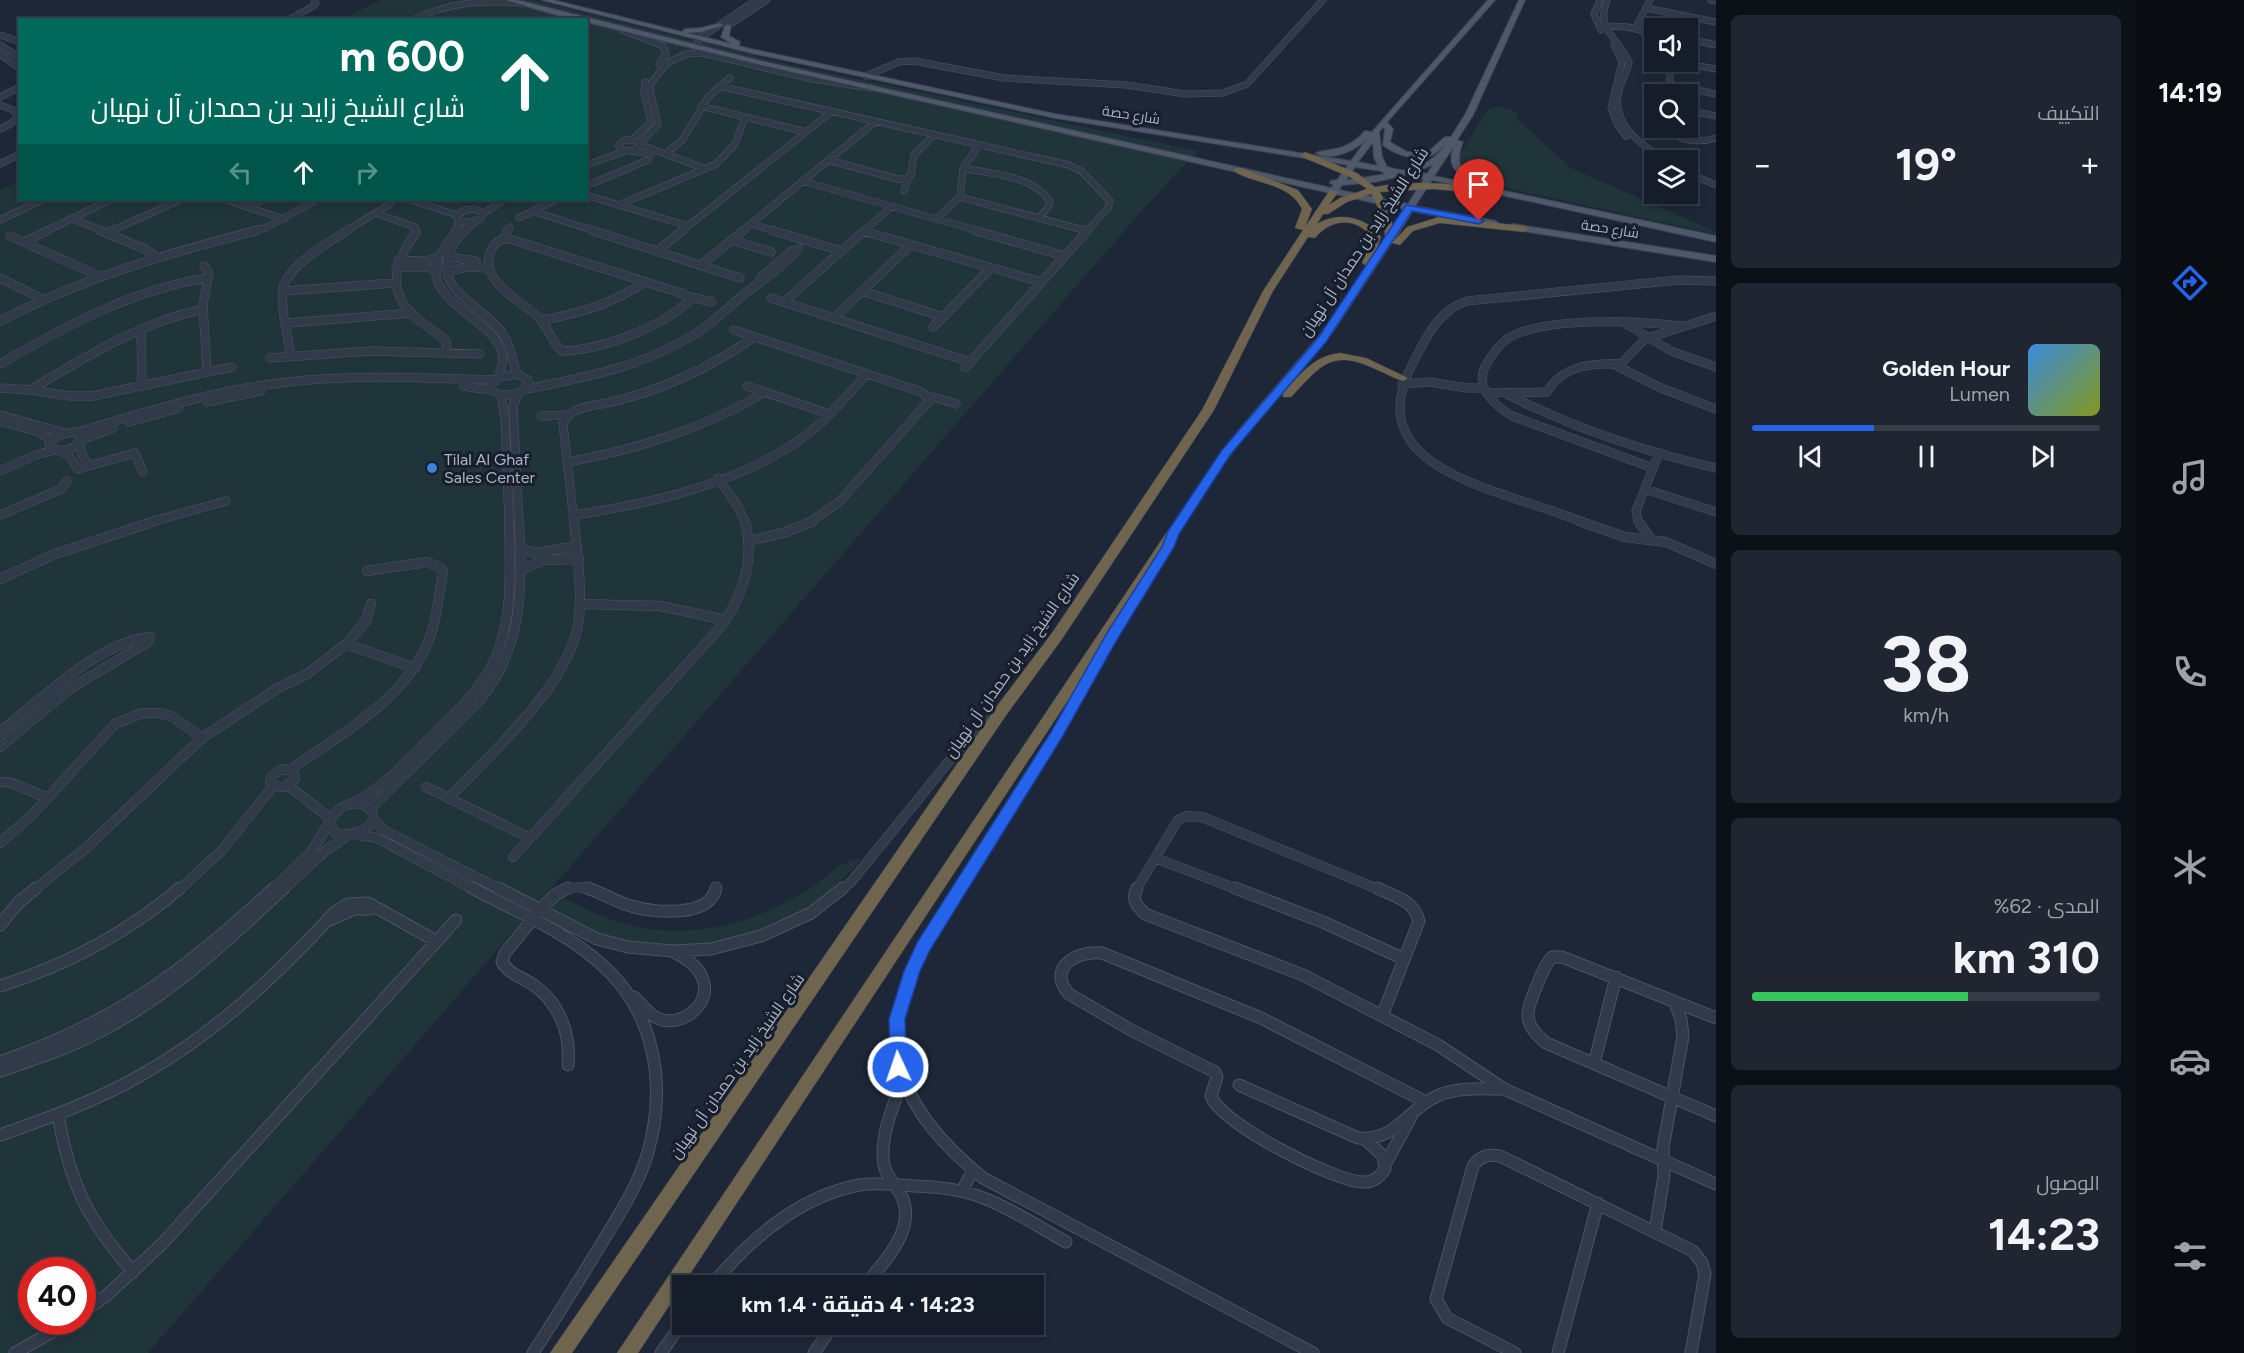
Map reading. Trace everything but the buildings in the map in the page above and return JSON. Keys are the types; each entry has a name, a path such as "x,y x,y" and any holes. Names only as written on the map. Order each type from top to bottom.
{"highway":[{"path":"1305,155 1351,168 1374,191 1383,203 1388,216 1389,241"},
{"path":"1239,170 1282,185 1300,198 1307,209 1299,229 1301,239 1312,236 1326,222 1346,220 1371,230 1376,237 1367,263 1368,271 1380,264 1404,232 1424,223 1456,220 1524,229"},
{"path":"1310,225 1337,203 1352,196 1374,191 1422,186 1500,192"},
{"name":"شارع الشيخ زايد بن حمدان آل نهيان","path":"560,1353 1002,710 1057,636 1208,410 1268,291 1333,192"},
{"name":"شارع الشيخ زايد بن حمدان آل نهيان","path":"627,1353 1236,439 1314,350 1410,207"},
{"path":"1236,439 1257,428 1316,364 1327,358 1359,359 1403,381"}],"main road":[{"name":"شارع حصة","path":"509,0 578,18"},
{"name":"شارع حصة","path":"545,0 666,30 701,42 713,52 1333,192 1524,229 1716,259"},
{"name":"شارع الشيخ زايد بن حمدان آل نهيان","path":"1333,192 1383,122 1492,0"},
{"name":"شارع الشيخ زايد بن حمدان آل نهيان","path":"1410,207 1457,135 1489,76 1502,41 1522,0"},
{"name":"شارع حصة","path":"588,21 622,30 766,54 1089,122 1305,155"},
{"path":"598,23 684,41 701,42"},
{"path":"666,30 694,31 724,25 727,40 766,54"},
{"path":"713,52 712,49 719,46 751,51"},
{"path":"1268,149 1314,153 1337,152 1355,146 1371,128 1383,122 1389,129 1386,143 1398,152 1412,155 1431,154 1445,141 1457,135 1459,141 1452,157 1459,170 1478,183 1500,192"},
{"path":"1376,133 1376,149 1383,169 1401,187 1435,206 1479,221"},
{"path":"1239,170 1302,181 1363,182 1407,173 1442,156"},
{"name":"شارع حصة","path":"1351,168 1383,169 1428,177 1716,239"}],"street":[{"path":"292,18 313,6 316,3 314,0"},
{"path":"701,42 756,0"},
{"path":"724,25 767,0"},
{"path":"867,76 899,62 914,61 1004,78 1127,85 1192,95 1228,92 1241,88 1249,82 1323,0"},
{"path":"1600,0 1594,14 1596,23 1616,47 1622,62 1610,96 1609,104 1613,120 1628,139 1644,151"},
{"path":"1605,28 1600,15 1606,0"},
{"path":"1637,29 1650,0"},
{"path":"1711,0 1716,1"},
{"path":"425,13 449,5 472,1 522,3"},
{"path":"416,18 439,2"},
{"path":"1646,8 1716,22"},
{"path":"1596,23 1605,28 1621,45 1629,63 1616,105 1621,120 1633,136 1652,150"},
{"path":"1605,28 1644,31"},
{"path":"1637,29 1644,35"},
{"path":"588,159 618,146 621,142 632,140 649,126 651,115 644,86 649,75 665,58 666,52 658,42 622,30"},
{"path":"0,35 18,41"},
{"path":"1698,41 1716,45"},
{"path":"0,45 18,56"},
{"path":"12,52 18,51"},
{"path":"588,164 629,151 641,144 658,124 650,88 652,80 667,63 682,54 702,53 813,79 871,88"},
{"path":"0,54 18,68"},
{"path":"1698,66 1716,69"},
{"path":"1669,84 1672,72"},
{"path":"618,146 629,151 665,155 688,134 701,106 719,86 730,78"},
{"path":"719,86 1069,165 1081,171 1110,201 1108,208 968,365 771,298"},
{"path":"0,97 18,88"},
{"path":"1698,90 1716,94"},
{"path":"0,105 13,110 18,116 12,123 0,129"},
{"path":"701,106 806,132"},
{"path":"657,251 831,112"},
{"path":"1698,112 1716,116"},
{"path":"619,205 706,169 722,159 732,148 745,117"},
{"path":"701,265 874,122"},
{"path":"904,191 911,175 914,155 933,135"},
{"path":"1684,138 1705,141 1716,138"},
{"path":"632,140 665,155 706,169"},
{"path":"936,219 960,196 963,168 979,145"},
{"path":"0,164 18,155"},
{"path":"588,185 648,160"},
{"path":"828,160 898,179 908,178"},
{"path":"963,168 1026,182 1040,188 1050,202 1038,218"},
{"path":"1698,179 1716,187"},
{"path":"802,181 1065,256"},
{"path":"588,196 688,226"},
{"path":"960,196 1087,231"},
{"path":"0,220 40,201"},
{"path":"24,242 108,201"},
{"path":"106,233 178,201"},
{"path":"232,201 248,204 284,219"},
{"path":"0,321 43,299 99,276 156,257 258,230 284,219 314,201"},
{"path":"413,201 475,222"},
{"path":"432,201 465,210 474,209 492,201"},
{"path":"502,201 484,213 482,219 464,232 448,257 446,272 456,293 501,332 510,349 517,374"},
{"path":"519,218 553,201"},
{"path":"291,356 284,291 287,278 297,266 390,204"},
{"path":"784,302 891,207"},
{"path":"474,209 484,213"},
{"path":"465,210 458,218 457,228 438,258 436,270 438,280 447,296 486,329 498,345 503,363 497,379 491,384 491,390"},
{"path":"532,211 740,278"},
{"path":"375,213 402,221 410,229 410,239 397,263 396,283 400,297 412,314 446,341 447,352"},
{"path":"71,218 145,249 156,257"},
{"path":"750,224 841,251"},
{"path":"510,227 503,239 493,245 487,259 487,268 497,283 542,320 557,349 565,352 635,333 687,304 689,301 687,296"},
{"path":"863,231 1041,282"},
{"path":"10,236 99,276"},
{"path":"503,239 712,302"},
{"path":"731,240 771,252"},
{"path":"0,466 53,446 72,448 81,441 176,409 282,388 340,383 393,382 491,390 501,395 576,381 650,358 681,343 707,326 808,241"},
{"path":"834,318 911,245"},
{"path":"448,257 462,264 476,264 487,268"},
{"path":"420,264 438,258"},
{"path":"476,264 487,259"},
{"path":"397,263 420,264 436,270"},
{"path":"446,272 462,264"},
{"path":"204,266 209,273 203,309 207,372"},
{"path":"933,327 991,268"},
{"path":"0,278 43,299"},
{"path":"0,364 94,313 158,289 207,278"},
{"path":"1716,281 1678,280 1479,298 1461,302 1437,317 1403,381 1400,412 1403,428 1419,449 1443,468 1488,491 1627,537 1666,542 1716,564"},
{"path":"0,286 8,282"},
{"path":"284,291 396,283"},
{"path":"542,320 599,306 626,294 643,283"},
{"path":"862,291 943,316"},
{"path":"30,390 101,348 141,328 171,316 203,309"},
{"path":"287,323 412,314"},
{"path":"1403,381 1430,382 1504,393 1547,392 1554,380 1575,368 1593,363 1615,365 1624,363 1638,344 1648,337 1716,316"},
{"path":"1653,468 1516,418 1500,409 1486,390 1482,378 1484,369 1501,344 1516,334 1549,326 1626,324 1682,326"},
{"path":"1626,324 1675,352 1716,367"},
{"path":"141,328 142,386"},
{"path":"734,330 956,404"},
{"path":"541,416 568,415 683,378 727,356 754,337"},
{"path":"270,358 370,351 480,354"},
{"path":"1615,365 1661,388 1716,409"},
{"path":"0,388 84,396 232,367"},
{"path":"0,415 65,433 75,433 181,401 286,382 374,376 497,379 517,374 526,378 543,380 606,372"},
{"path":"574,515 636,504 755,464 812,431 867,374"},
{"path":"0,1071 74,1044 120,1021 155,999 222,947 320,856 369,826 372,813 493,684 506,661 518,617 521,570 513,406 528,383 526,378"},
{"path":"747,386 829,414"},
{"path":"568,462 623,450 686,431 729,413 765,392"},
{"path":"1504,393 1552,416 1659,453 1716,468"},
{"path":"0,1062 77,1034 162,986 231,929 307,857 321,839 339,808 376,790 458,710 480,684 499,648 507,619 509,592 508,488 504,405 501,395"},
{"path":"749,541 793,531 818,519 833,508 929,404 929,396"},
{"path":"449,798 528,717 545,695 573,642 580,604 579,559 563,422 568,415"},
{"path":"0,421 39,432 53,446 69,456 78,469 133,453 136,454 143,471"},
{"path":"0,471 53,446 65,433"},
{"path":"75,433 81,436 81,452 88,466"},
{"path":"1651,539 1636,518 1637,508 1659,453"},
{"path":"513,857 726,620 736,603 748,564 749,541 743,516 718,478"},
{"path":"0,515 58,491 65,486 67,480"},
{"path":"1645,489 1716,512"},
{"path":"0,579 41,558 79,544 226,501"},
{"path":"1172,533 1168,547 1112,636 1056,736 924,946 912,971 897,1019 898,1067 909,1097 920,1114 974,1170 1001,1189 1313,1353"},
{"path":"521,570 577,546"},
{"path":"520,549 579,559"},
{"path":"273,786 271,779 275,773 290,770 386,699 415,668 432,633 443,570 437,564 427,562 367,571"},
{"path":"0,925 18,903 86,848 202,738 278,688 311,672 346,644 366,621 371,604"},
{"path":"580,604 660,606 726,620"},
{"path":"0,732 57,686 89,664 129,642 145,636 150,637 148,642 71,688 0,747"},
{"path":"346,644 415,668"},
{"path":"273,786 289,786 330,821 334,832 377,838 536,915 597,939 628,947 673,951 711,948 761,936 811,913 834,898 866,866 967,739 1002,710"},
{"path":"0,843 33,814 108,730 124,719 151,712 167,715 202,738"},
{"path":"289,786 296,776 290,770"},
{"path":"0,782 9,782 48,798"},
{"path":"0,986 77,957 153,910 213,859 273,786"},
{"path":"426,787 530,838"},
{"path":"353,803 363,804 385,831 536,915 591,953 650,1014 661,1020 675,1021 693,1012 704,996 703,978 692,963 673,951"},
{"path":"1382,1017 1419,921 1417,912 1410,904 1202,817 1186,816 1178,820 1134,894 1135,904 1144,914 1303,975 1382,1017 1448,1051 1504,1089 1716,1184"},
{"path":"1155,858 1323,922 1404,960"},
{"path":"568,1065 570,1044 555,1008 534,986 507,970 502,962 505,953 536,915 557,892 570,887 584,888 634,907 667,911 694,909 707,905 716,895 716,887"},
{"path":"0,1135 58,1115 139,1078 185,1050 274,978 329,919 354,909 377,909 436,941"},
{"path":"96,1302 133,1272 162,1244 456,921"},
{"path":"1412,1114 1382,1174 1368,1182 1355,1181 1297,1157 1242,1127 1212,1102 1211,1092 1217,1077 1215,1072 1131,1030 1065,991 1060,979 1069,961 1081,953 1102,954 1261,1018 1426,1102"},
{"path":"1716,1018 1568,958 1552,957 1544,965 1528,1016 1530,1027 1540,1039 1716,1116"},
{"path":"1594,1064 1616,977"},
{"path":"533,1353 624,1205 647,1153 654,1123 656,1070 646,1025 628,992"},
{"path":"1655,1231 1664,1176 1663,1160 1672,1097 1683,1036 1681,1019 1674,1001"},
{"path":"872,1275 889,1253 902,1227 905,1210 900,1193 885,1169 884,1159 891,1116 903,1080"},
{"path":"1239,1085 1366,1140 1380,1152 1385,1165"},
{"path":"1366,1140 1384,1137 1426,1102 1456,1090 1504,1089"},
{"path":"58,1115 72,1182 102,1236 133,1272"},
{"path":"1515,1353 1447,1318 1436,1299 1475,1162 1487,1155 1500,1156 1693,1251 1704,1268 1691,1353"},
{"path":"962,1191 974,1170"},
{"path":"720,1275 758,1236 786,1216 816,1200 858,1185 894,1185 962,1191 980,1197 1066,1242"},
{"path":"1558,1353 1598,1203"},
{"path":"15,1353 47,1335"},
{"path":"661,1353 674,1335"},
{"path":"814,1353 826,1335"}],"green space":[{"path":"381,0 533,0 792,65 1198,151 1147,205 550,890 605,918 649,929 673,931 719,927 763,913 806,891 846,863 861,859 835,886 806,909 774,926 740,937 705,944 669,945 632,941 596,932 538,903 148,1353 0,1353 0,190 18,181 18,201 588,201 588,18 345,18"},
{"path":"1498,106 1518,112 1516,118 1571,168 1644,200 1644,204 1653,204 1716,232 1716,234 1510,189 1480,179 1467,170 1459,156 1488,109"}],"place":[{"name":"Tilal Al Ghaf Sales Center","path":"432,468"}],"route":[{"path":"898,1067 897,1019 912,971 924,946 1056,736 1112,636 1168,547 1172,533 1226,452 1322,340 1410,207 1479,221"}]}
